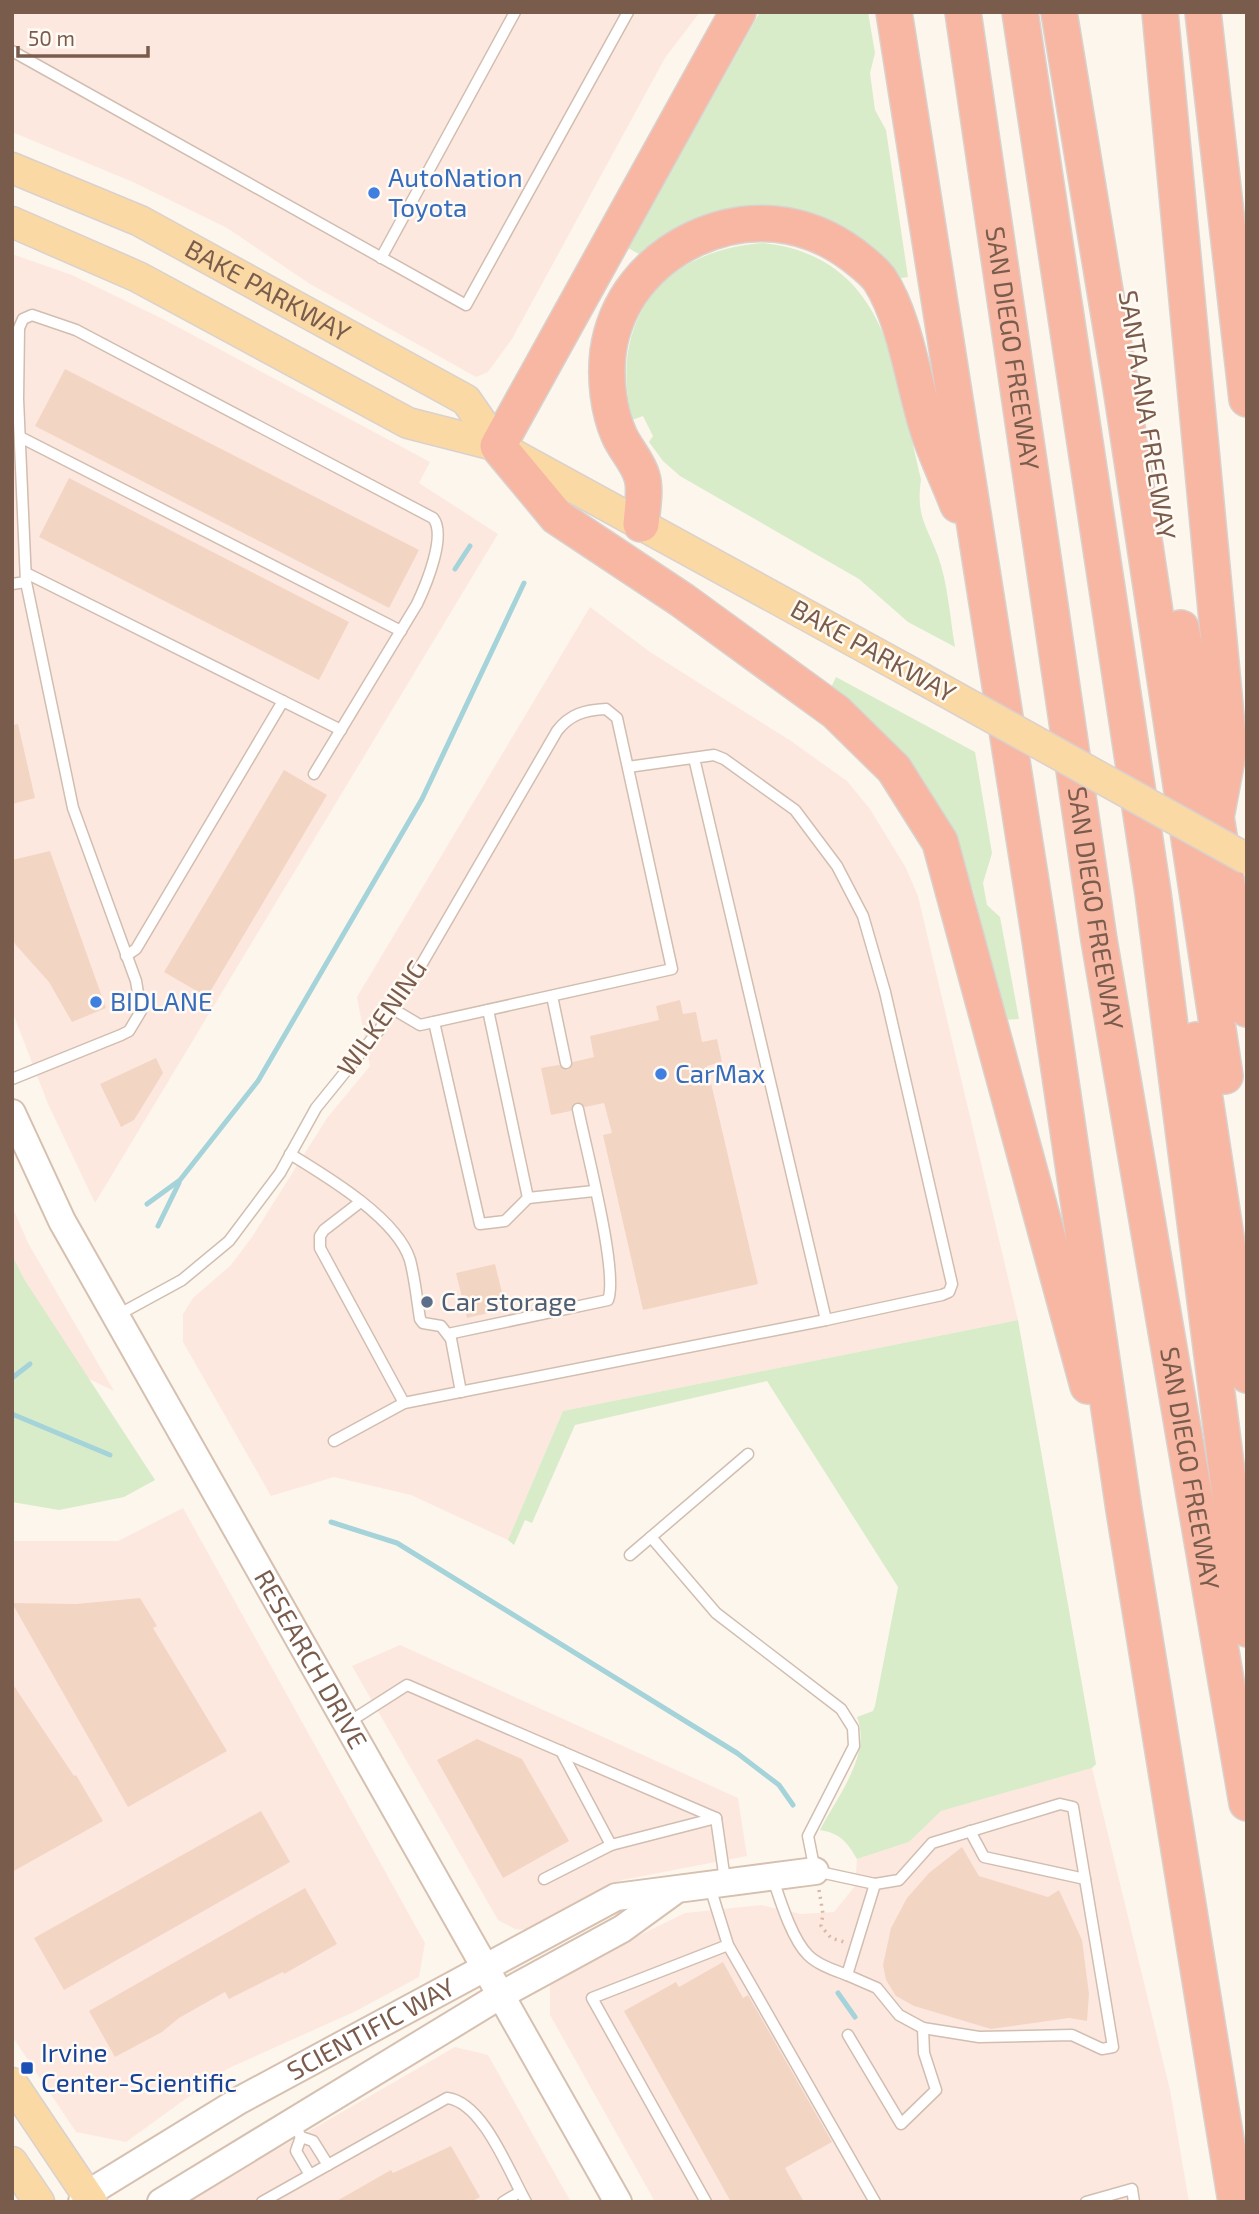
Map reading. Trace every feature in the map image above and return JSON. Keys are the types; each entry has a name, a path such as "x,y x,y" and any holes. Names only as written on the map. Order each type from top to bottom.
{"highway":[{"path":"738,12 498,446 557,517 682,600 836,712 894,769 920,807 940,842 1059,1287 1124,1510"},
{"path":"894,12 982,563 1124,1510 1236,2202"},
{"name":"SAN DIEGO FREEWAY","path":"963,12 1099,940 1247,1803"},
{"path":"1020,12 1247,1375"},
{"path":"1041,12 1247,1629"},
{"path":"1059,12 1161,646 1247,1225"},
{"name":"SANTA ANA FREEWAY","path":"1083,12 1181,627 1216,817"},
{"path":"1160,12 1229,748 1216,817 1247,1009"},
{"path":"1203,12 1247,399"},
{"path":"641,524 642,477 619,434 610,404 608,350 617,318 632,289 650,266 676,247 711,231 742,222 777,223 816,234 839,245 879,278 894,312 928,429 982,563"}],"main road":[{"name":"BAKE PARKWAY","path":"12,168 140,221 466,400 498,446"},
{"name":"BAKE PARKWAY","path":"12,222 138,277 408,422 498,446 1247,859"},
{"path":"12,2083 87,2199"},
{"path":"12,2162 39,2202"}],"street":[{"name":"RESEARCH DRIVE","path":"12,1113 62,1221 618,2202"},
{"name":"SCIENTIFIC WAY","path":"87,2199 240,2100 616,1897 815,1871"},
{"name":"SCIENTIFIC WAY","path":"161,2202 297,2129 501,1995 622,1929 674,1891"}],"lane":[{"path":"382,258 515,12"},
{"path":"12,51 466,305 628,12"},
{"path":"12,1079 130,1031 142,1011 126,956 73,808 26,577 20,437 19,328 23,319 32,315 76,330 433,518 439,524 440,534 426,584 401,631 314,774"},
{"path":"20,437 401,631"},
{"path":"12,584 26,577"},
{"path":"26,577 341,730"},
{"path":"126,956 136,950 283,701"},
{"name":"WILKENING","path":"116,1316 182,1280 229,1241 290,1154 316,1108 393,1009 568,717 591,710 607,709 617,718 628,767"},
{"path":"334,1441 404,1404 942,1296 949,1292 952,1284 888,1005 863,916 818,837 796,810 724,759 714,755 628,767 672,970 419,1026 393,1009"},
{"path":"694,758 826,1320"},
{"path":"552,996 566,1063"},
{"path":"488,1010 528,1198"},
{"path":"434,1022 480,1224 505,1221 528,1198 594,1191"},
{"path":"448,1334 608,1300 611,1281 609,1254 578,1109"},
{"path":"290,1154 334,1181 401,1242 410,1260 423,1323 438,1325 448,1334 461,1392"},
{"path":"359,1203 324,1230 320,1236 320,1248 404,1404"},
{"path":"630,1555 748,1454"},
{"path":"651,1537 716,1613 841,1709 853,1728 854,1746 808,1836 815,1871 875,1884 899,1880 932,1843 1060,1804 1073,1807 1113,2047 1102,2049 1072,2035 979,2037 923,2028 900,2015 877,1988 822,1965 806,1954 783,1909 771,1875"},
{"path":"347,1724 407,1685 716,1818"},
{"path":"561,1751 611,1845"},
{"path":"544,1879 611,1845 716,1818"},
{"path":"716,1818 717,1882 728,1945 875,2202"},
{"path":"970,1831 984,1857 1085,1879"},
{"path":"848,1975 875,1884"},
{"path":"706,2202 592,1998 728,1945"},
{"path":"848,2035 901,2124 936,2090 924,2053 923,2028"},
{"path":"262,2202 447,2098 461,2100 479,2117 523,2197 503,2202"},
{"path":"297,2129 313,2141 328,2165"},
{"path":"297,2129 296,2151 310,2175"},
{"path":"1086,2202 1132,2189 1134,2202"}],"path":[{"path":"815,1871 823,1914 821,1926 831,1938 857,1946"}],"shaded area":[{"name":"AutoNation Toyota","path":"12,12 700,12 665,58 512,339 488,372 476,377 310,284 227,228 133,182 12,132"},
{"path":"12,254 72,275 161,318 430,462 419,483 498,534 95,1203 48,1104 12,1011"},
{"name":"CarMax","path":"590,607 650,652 791,741 847,781 870,809 906,868 918,896 1018,1320 563,1411 508,1540 411,1495 334,1477 271,1496 183,1342 183,1314 193,1298 231,1265 252,1237 327,1118 370,1066 357,997"},
{"path":"12,1206 28,1243 114,1391 12,1342"},
{"path":"183,1508 425,1943 419,1977 356,2011 227,2069 126,2142 76,2132 12,2036 12,1541 118,1541"},
{"path":"400,1645 738,1798 747,1856 622,1880 528,1930 515,1929 498,1920 352,1666"},
{"path":"1092,1768 1170,2090 1189,2202 655,2202 550,2015 550,1979 685,1913 761,1905 801,1914 834,1912 855,1886 857,1859 909,1842 940,1811"},
{"path":"455,2047 488,2055 571,2202 186,2202"}],"green space":[{"path":"760,12 868,12 875,53 870,73 875,110 886,130 908,277 894,279 836,227 641,255 628,248"},
{"path":"763,243 806,253 838,271 863,297 881,328 904,401 921,479 921,512 941,567 955,647 908,622 859,579 680,476 663,461 649,442 653,436 643,416 632,420 627,384 628,352 636,322 651,297 671,276 697,260 727,249"},
{"path":"836,677 975,752 992,853 983,883 987,905 1000,917 1019,1019 1005,1020 973,890 953,837 830,690"},
{"path":"12,1255 24,1279 155,1480 124,1497 59,1510 12,1502"},
{"path":"1018,1320 1096,1764 1092,1768 941,1811 909,1842 857,1859 842,1839 833,1833 820,1830 851,1775 856,1760 860,1746 857,1717 873,1711 875,1706 898,1587 767,1381 575,1425 532,1523 525,1520 514,1545 508,1540 563,1411"}],"building":[{"path":"65,369 419,550 389,608 35,426"},
{"path":"69,478 349,622 319,680 39,537"},
{"path":"18,724 35,798 12,804 12,725"},
{"path":"284,770 327,795 207,997 164,972"},
{"path":"50,851 106,1008 72,1022 49,982 15,944 12,937 12,860"},
{"path":"680,1000 683,1014 696,1012 702,1042 717,1039 722,1062 707,1066 758,1284 643,1310 603,1135 612,1133 604,1103 585,1107 576,1102 571,1111 551,1115 541,1068 559,1065 568,1070 573,1062 594,1057 590,1036 659,1020 656,1006"},
{"path":"156,1058 163,1073 134,1120 121,1127 100,1084"},
{"path":"495,1264 506,1309 467,1318 456,1273"},
{"path":"140,1598 157,1626 153,1628 227,1751 128,1807 12,1603 76,1604"},
{"path":"12,1683 74,1776 76,1775 103,1821 12,1872"},
{"path":"477,1739 522,1759 569,1841 503,1878 437,1760"},
{"path":"261,1811 290,1862 64,1990 34,1938"},
{"path":"962,1847 979,1876 1048,1897 1059,1890 1082,1940 1089,1994 1087,2021 1069,2018 991,2029 914,2006 896,1996 886,1980 883,1965 891,1928 907,1898 929,1873"},
{"path":"305,1888 337,1944 284,1974 283,1972 229,1999 225,1992 179,2018 162,2032 115,2057 89,2011"},
{"path":"723,1962 743,1998 748,1995 832,2142 785,2168 804,2202 731,2202 624,2011 676,1982 679,1987"},
{"path":"451,2146 480,2197 471,2202 335,2202 391,2170 393,2173"}],"waterway":[{"path":"455,569 470,546"},
{"path":"147,1204 180,1180 258,1081 422,799 524,583"},
{"path":"158,1226 179,1183"},
{"path":"12,1378 30,1364"},
{"path":"12,1414 110,1455"},
{"path":"331,1522 397,1543 737,1753 779,1785 793,1805"},
{"path":"838,1993 855,2017"}],"place":[{"name":"AutoNation Toyota","path":"374,193"},
{"name":"BIDLANE","path":"96,1002"},
{"name":"CarMax","path":"661,1074"},
{"name":"Car storage","path":"427,1302"},
{"name":"Irvine Center-Scientific","path":"27,2068"}]}
